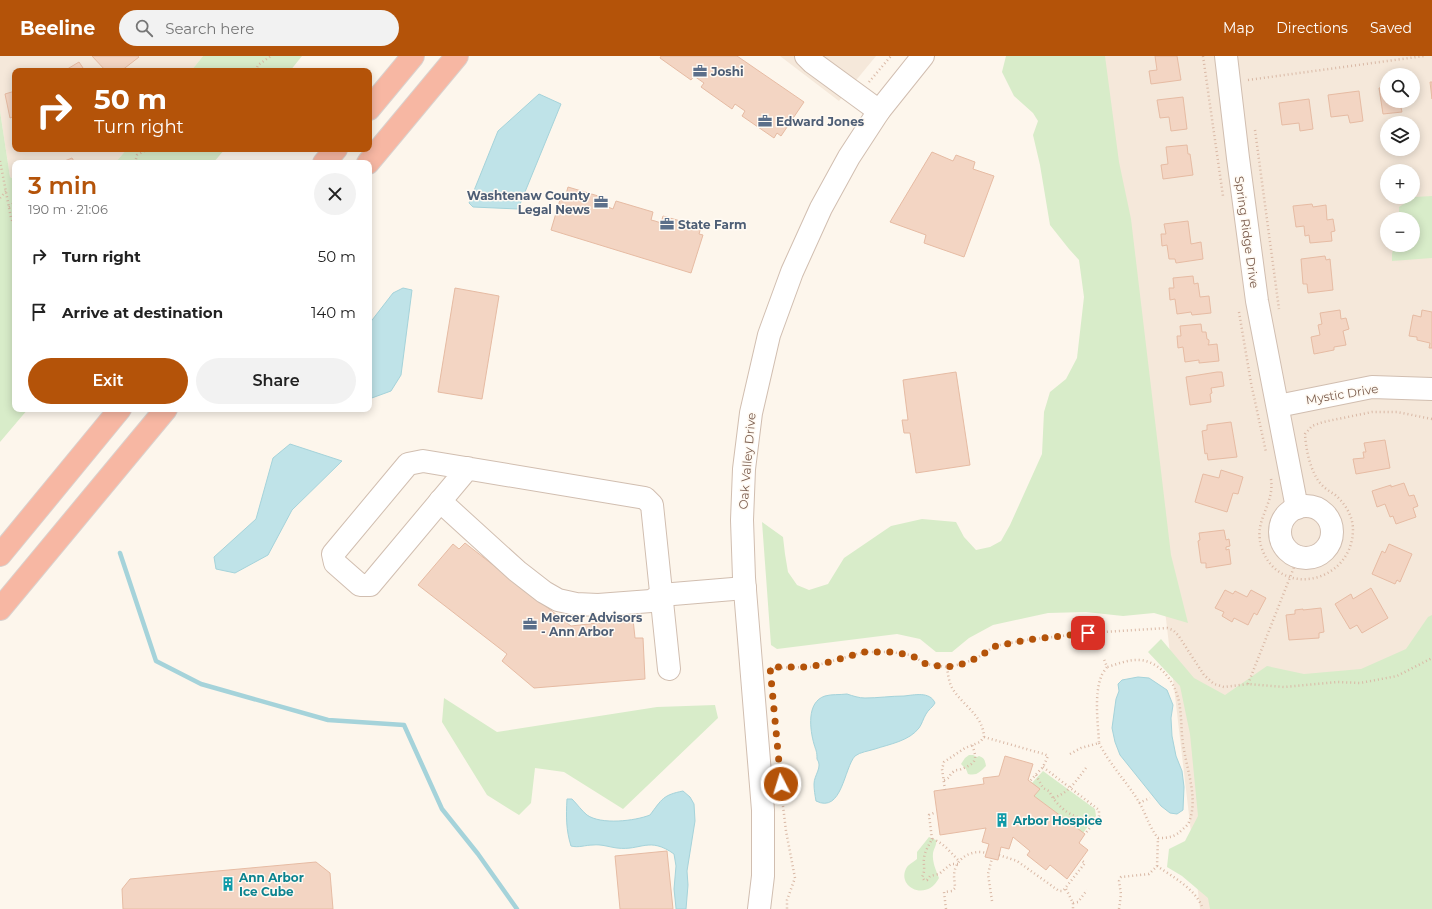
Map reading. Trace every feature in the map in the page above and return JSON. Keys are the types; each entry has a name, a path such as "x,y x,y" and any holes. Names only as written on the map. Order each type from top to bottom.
{"highway":[{"path":"372,105 413,56"},
{"path":"370,160 457,56"},
{"path":"327,160 333,152"},
{"path":"0,556 118,412"},
{"path":"0,609 164,412"}],"street":[{"path":"806,56 879,111"},
{"name":"Oak Valley Drive","path":"759,909 763,876 763,810 745,588 742,520 744,469 751,412 769,335 792,272 821,208 849,156 879,111 923,56"},
{"name":"Spring Ridge Drive","path":"1226,56 1257,301 1297,508"},
{"name":"Mystic Drive","path":"1278,406 1372,387 1432,389"},
{"path":"468,468 370,585 360,585 335,563 333,554 408,464 423,461 468,468 645,498 652,505 669,670"},
{"path":"440,501 517,571 544,592 558,600 576,604 598,605 651,600 661,595 745,588"},
{"path":"1308,506 1319,509 1329,519 1332,532 1330,544 1321,554 1312,558 1298,557 1287,550 1282,540 1280,528 1286,516 1297,508 1308,506"}],"path":[{"path":"257,68 258,65 271,56"},
{"path":"868,84 891,56"},
{"path":"1249,87 1248,80 1424,56"},
{"path":"1254,124 1280,316"},
{"path":"136,160 137,155 142,152"},
{"path":"0,161 12,217"},
{"path":"0,198 6,191"},
{"path":"1248,684 1298,557"},
{"path":"771,674 770,667 811,667 864,652 890,652 911,655 926,664 947,667 962,664 977,658 996,646 1026,640 1088,633 1167,628 1173,630 1178,635 1204,675 1214,684 1224,687 1248,684 1284,687 1337,682 1360,683 1397,676 1432,658"},
{"path":"1104,659 1107,667"},
{"path":"1119,909 1121,894 1119,881 1121,877 1149,874 1157,866 1158,838 1152,830 1139,803 1114,767 1100,742 1098,691 1101,676 1107,667 1128,661 1141,660 1164,671 1174,687 1180,708 1182,738 1189,772 1192,806 1188,823 1175,836 1158,838"},
{"path":"945,790 942,769 944,762 972,745 980,742 984,737 984,728 978,719 953,691 949,681 947,667"},
{"path":"984,737 1048,756 1043,767 1030,781"},
{"path":"1070,754 1081,748 1100,742"},
{"path":"944,780 950,778 953,772 973,764 975,760 975,752 972,745"},
{"path":"1043,767 1099,810 1096,820 1085,834"},
{"path":"1053,798 1061,795 1070,788 1086,768"},
{"path":"1036,775 1043,788 1049,791 1061,807 1076,818 1096,820"},
{"path":"1139,803 1150,798"},
{"path":"782,799 786,831 795,878 787,900 787,909"},
{"path":"936,812 929,815 932,839 926,848 924,859 925,872 922,877 924,880 927,880 930,876 939,874 951,864 958,862"},
{"path":"932,839 936,840 946,848 958,862"},
{"path":"946,909 944,892 952,891 955,888 954,874 958,862 966,854 980,851 986,853"},
{"path":"999,855 1017,861 1059,891 1064,891 1066,889 1085,863 1081,860"},
{"path":"992,858 988,874 992,901"},
{"path":"1157,866 1191,890 1204,909"},
{"path":"1066,889 1073,903 1073,909"},
{"path":"1073,903 1078,902 1087,890"}],"shaded area":[{"path":"0,56 203,56 193,68 12,68 12,152 124,152 118,160 12,160 12,178 10,177 0,111"},
{"path":"780,56 876,56 839,101"},
{"path":"1100,56 1432,56 1432,909 1200,909"}],"green space":[{"path":"203,56 302,56 292,68 193,68"},
{"path":"1006,56 1105,56 1119,162 1131,219 1171,555 1188,623 1154,613 1123,616 1086,612 1048,613 993,625 969,638 952,652 936,652 920,639 897,634 777,649 771,645 762,522 783,537 788,572 797,585 809,590 828,584 844,558 891,526 922,519 956,522 964,537 976,550 990,547 1001,541 1010,525 1042,454 1044,412 1050,392 1066,379 1077,358 1084,297 1079,260 1050,225 1040,165 1033,135 1038,121 1033,113 1014,96 1002,72"},
{"path":"0,111 10,177 12,178 12,412 25,412 0,442"},
{"path":"124,152 222,152 216,160 118,160"},
{"path":"1432,196 1432,258 1392,261 1392,252 1420,252 1420,212 1399,212 1399,207 1404,204 1420,204 1420,197"},
{"path":"1432,615 1432,909 1210,909 1208,898 1182,876 1167,867 1169,849 1185,841 1198,816 1190,734 1180,686 1148,652 1161,639 1194,678 1225,695 1267,666 1304,674 1361,669 1406,649 1428,617"},
{"path":"444,698 497,732 657,707 715,705 718,718 623,809 564,772 535,768 531,803 519,815 487,795 442,722"},
{"path":"969,755 979,756 985,761 986,766 976,774 968,774 966,769 961,764"},
{"path":"1043,771 1095,809 1096,816 1083,833 1034,796 1039,789 1032,783"},
{"path":"929,837 936,840 933,860 939,878 927,890 920,891 908,885 904,874 907,867 917,859 917,852"}],"water":[{"path":"539,94 561,104 518,209 473,207 469,203 498,131"},
{"path":"403,288 412,290 401,375 391,391 372,398 372,320 393,293"},
{"path":"290,444 342,461 292,510 268,555 235,573 216,569 214,557 256,519 273,458"},
{"path":"1138,677 1149,678 1167,690 1173,705 1171,718 1172,736 1176,756 1182,771 1184,787 1183,810 1177,814 1170,813 1161,806 1120,755 1115,742 1112,728 1116,699 1119,691 1118,684 1122,680"},
{"path":"847,694 865,698 926,695 933,699 935,703 927,713 919,728 910,736 899,742 855,756 837,796 832,801 825,803 816,801 814,781 819,768 819,762 811,731 812,710 819,699 825,696"},
{"path":"683,791 690,797 694,804 695,821 687,871 688,885 686,909 676,909 674,889 676,866 674,854 665,849 651,845 633,848 617,848 599,845 577,847 571,846 567,823 567,799 572,799 587,815 593,818 618,821 636,819 650,815 664,798 671,794"}],"building":[{"path":"92,56 139,57 125,68 103,68"},
{"path":"661,56 737,56 804,102 781,136 777,133 774,138 742,116 745,111 735,104 732,109 701,87 704,83 694,76 691,80 660,58"},
{"path":"1155,56 1177,56 1181,80 1151,84 1149,71 1157,70"},
{"path":"79,62 83,68 69,68"},
{"path":"1430,82 1432,82 1432,99"},
{"path":"1359,91 1363,121 1350,123 1348,115 1331,117 1328,95"},
{"path":"12,92 12,117 10,118 5,94"},
{"path":"1183,97 1187,129 1171,131 1169,117 1160,118 1157,100"},
{"path":"1309,99 1313,129 1300,131 1299,123 1282,125 1279,103"},
{"path":"1382,108 1401,108 1402,112 1383,114"},
{"path":"1187,145 1193,175 1163,179 1161,165 1168,164 1166,147"},
{"path":"932,152 953,161 956,155 975,162 973,169 994,176 964,257 924,243 926,235 890,222"},
{"path":"568,187 605,198 603,205 613,209 616,201 653,212 651,220 661,223 663,216 701,227 699,234 703,235 691,273 551,230 562,193 566,194"},
{"path":"1312,204 1313,207 1326,205 1327,220 1333,219 1335,231 1331,232 1332,241 1310,243 1309,235 1305,236 1304,226 1296,227 1293,206"},
{"path":"1188,221 1191,244 1201,242 1203,259 1176,263 1175,259 1169,259 1167,245 1162,246 1161,234 1166,234 1164,224"},
{"path":"1325,256 1326,260 1330,259 1333,290 1308,293 1307,284 1303,284 1301,259"},
{"path":"1193,276 1194,284 1198,283 1200,297 1209,296 1211,313 1192,315 1191,312 1177,314 1175,299 1170,300 1169,288 1174,288 1173,278"},
{"path":"455,288 499,296 482,399 438,392"},
{"path":"1340,310 1341,319 1346,318 1349,329 1343,331 1346,345 1334,347 1334,350 1314,354 1311,337 1320,335 1318,325 1322,324 1320,313"},
{"path":"1422,310 1432,312 1432,348 1429,348 1430,343 1417,340 1417,337 1409,336 1413,315 1421,317"},
{"path":"1201,324 1202,332 1206,332 1207,339 1209,340 1208,345 1217,344 1219,361 1199,363 1199,360 1185,362 1183,347 1178,348 1177,336 1181,336 1180,326"},
{"path":"956,372 970,465 916,473 910,433 904,433 902,420 908,420 903,380"},
{"path":"1222,372 1224,386 1211,388 1211,402 1190,405 1186,377"},
{"path":"1231,422 1237,457 1208,460 1207,453 1205,454 1202,431 1207,430 1207,425"},
{"path":"1385,440 1390,468 1356,474 1353,459 1364,458 1363,452 1366,452 1364,443"},
{"path":"1221,470 1243,477 1238,494 1233,493 1227,512 1195,502 1203,474 1219,478"},
{"path":"1404,483 1409,496 1414,495 1418,506 1413,508 1416,517 1396,524 1393,516 1390,517 1385,504 1377,507 1372,491 1391,485 1391,487"},
{"path":"1224,530 1226,540 1229,539 1230,546 1226,547 1226,550 1229,549 1231,564 1206,568 1206,563 1201,563 1198,541 1200,540 1199,533"},
{"path":"465,543 571,626 633,619 635,638 643,638 645,679 534,688 502,661 507,654 418,585 453,544 459,549"},
{"path":"1389,544 1412,554 1400,582 1397,580 1395,584 1372,574 1382,551 1385,553"},
{"path":"1371,588 1388,618 1362,633 1357,625 1350,629 1335,604 1351,594 1353,599"},
{"path":"1225,590 1233,594 1235,591 1247,597 1251,590 1266,598 1257,615 1254,613 1248,625 1234,618 1232,622 1222,616 1224,612 1215,608"},
{"path":"1321,608 1324,632 1319,633 1319,638 1289,640 1286,615 1295,614 1295,610"},
{"name":"Arbor Hospice","path":"1005,756 1033,764 1028,780 1040,789 1034,796 1085,834 1079,843 1088,850 1067,879 1050,865 1046,870 1027,855 1030,851 1013,837 1009,849 1001,847 998,860 985,857 989,844 982,842 986,828 940,835 934,791 984,784 983,778 999,776"},
{"path":"667,851 673,909 620,909 615,856"},
{"name":"Ann Arbor Ice Cube","path":"316,862 330,873 333,909 123,909 122,889 130,879"}],"waterway":[{"path":"120,553 156,661 201,684 328,720 404,725 442,809 478,854 517,909"}],"place":[{"name":"Joshi","path":"700,71"},
{"name":"Edward Jones","path":"765,121"},
{"name":"Washtenaw County Legal News","path":"601,202"},
{"name":"State Farm","path":"667,224"},
{"name":"Mercer Advisors - Ann Arbor","path":"530,624"},
{"name":"Arbor Hospice","path":"1002,820"},
{"name":"Ann Arbor Ice Cube","path":"228,884"}],"route":[{"path":"781,784 774,694 770,667 811,667 864,652 890,652 911,655 926,664 947,667 962,664 977,658 996,646 1026,640 1088,633"}]}
